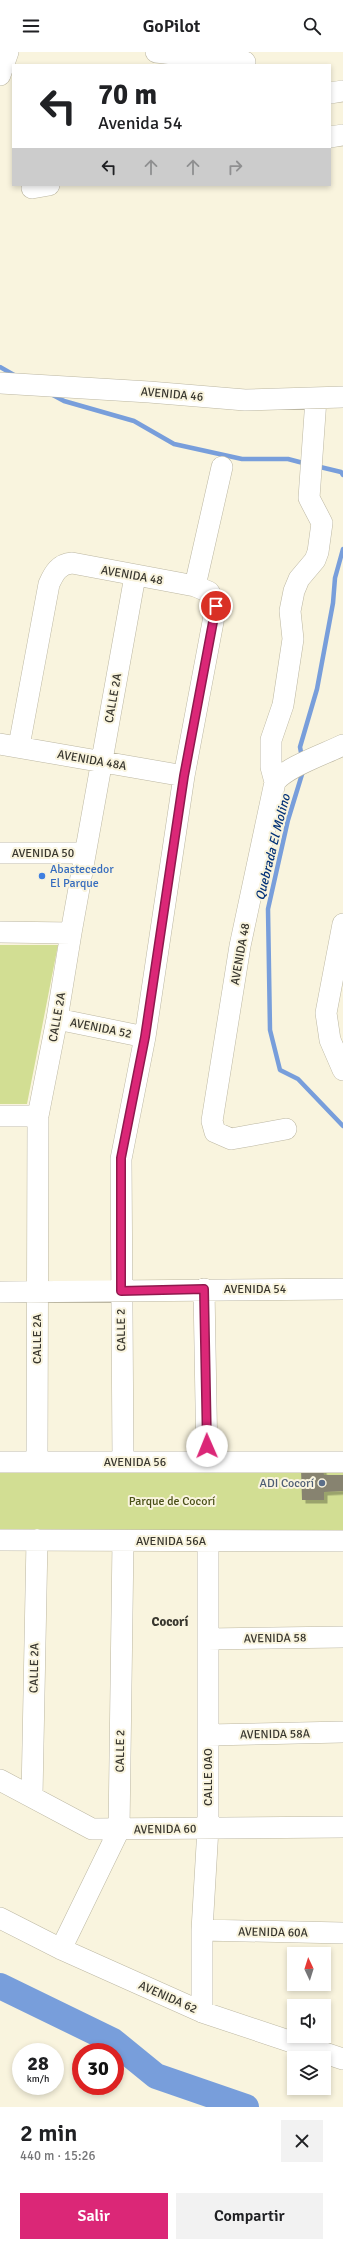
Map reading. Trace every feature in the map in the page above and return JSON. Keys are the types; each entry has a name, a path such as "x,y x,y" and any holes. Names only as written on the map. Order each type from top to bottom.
{"street":[{"path":"0,76 8,52"},
{"path":"156,52 246,60"},
{"path":"331,93 343,91"},
{"path":"331,137 343,135"},
{"name":"AVENIDA 46","path":"2,385 149,392 244,400 343,397"},
{"path":"316,399 309,498 322,523 318,552 315,560 299,579 294,591 290,612 293,639 283,705 271,740 271,767 281,777 343,745"},
{"path":"195,586 222,467"},
{"name":"AVENIDA 48","path":"9,745 49,584 55,572 65,564 72,563 195,586 209,592 216,606"},
{"name":"CALLE 2A","path":"37,1462 38,1116 57,1019 85,853 135,576"},
{"name":"CALLE 2","path":"123,1461 121,1158 145,1037 184,776 216,606"},
{"name":"AVENIDA 48A","path":"9,745 184,776"},
{"name":"AVENIDA 48","path":"281,777 240,946 212,1122 215,1132 231,1139 286,1129"},
{"name":"AVENIDA 50","path":"0,853 85,853"},
{"path":"343,924 326,1013 330,1040 343,1070"},
{"path":"0,932 71,933"},
{"name":"AVENIDA 52","path":"57,1019 145,1037"},
{"path":"0,1116 38,1116"},
{"path":"204,1289 207,1462"},
{"name":"AVENIDA 54","path":"0,1292 204,1289 343,1289"},
{"name":"AVENIDA 56","path":"0,1462 343,1462"},
{"name":"AVENIDA 56A","path":"0,1540 343,1541"},
{"name":"CALLE 2A","path":"32,1796 37,1540"},
{"name":"CALLE 2","path":"61,1949 119,1830 123,1541"},
{"name":"CALLE 0AO","path":"202,2012 202,1930 208,1828 208,1541"},
{"name":"AVENIDA 58","path":"208,1639 343,1637"},
{"name":"AVENIDA 58A","path":"208,1735 343,1732"},
{"name":"AVENIDA 60","path":"0,1780 92,1829 119,1830 343,1827"},
{"name":"AVENIDA 62","path":"0,1918 61,1949 202,2012 343,2059"},
{"name":"AVENIDA 60A","path":"202,1930 343,1933"}],"green space":[{"path":"0,945 58,945 27,1104 0,1104"},
{"name":"Parque de Cocorí","path":"0,1467 343,1467 343,1536 0,1536"}],"building":[{"name":"ADI Cocorí","path":"301,1469 323,1469 324,1475 343,1475 343,1491 324,1492 324,1500 302,1500"}],"waterway":[{"name":"Quebrada El Molino","path":"0,367 14,375"},
{"name":"Quebrada El Molino","path":"51,394 64,401 134,421 174,444 242,459 288,459 307,464"},
{"name":"Quebrada El Molino","path":"316,466 341,472 343,475"},
{"name":"Quebrada El Molino","path":"302,758 300,747 317,689 333,603 335,578 343,549"},
{"name":"Quebrada El Molino","path":"303,771 288,820 268,909 270,1030 280,1070 298,1079 343,1126"},
{"path":"0,1986 113,2041 156,2076 246,2107"}],"place":[{"name":"Abastecedor El Parque","path":"42,876"},
{"name":"ADI Cocorí","path":"322,1483"}],"district":[{"name":"Cocorí","path":"170,1621"}],"route":[{"path":"207,1446 204,1289 121,1291 121,1158 145,1037 184,776 216,606"}]}
